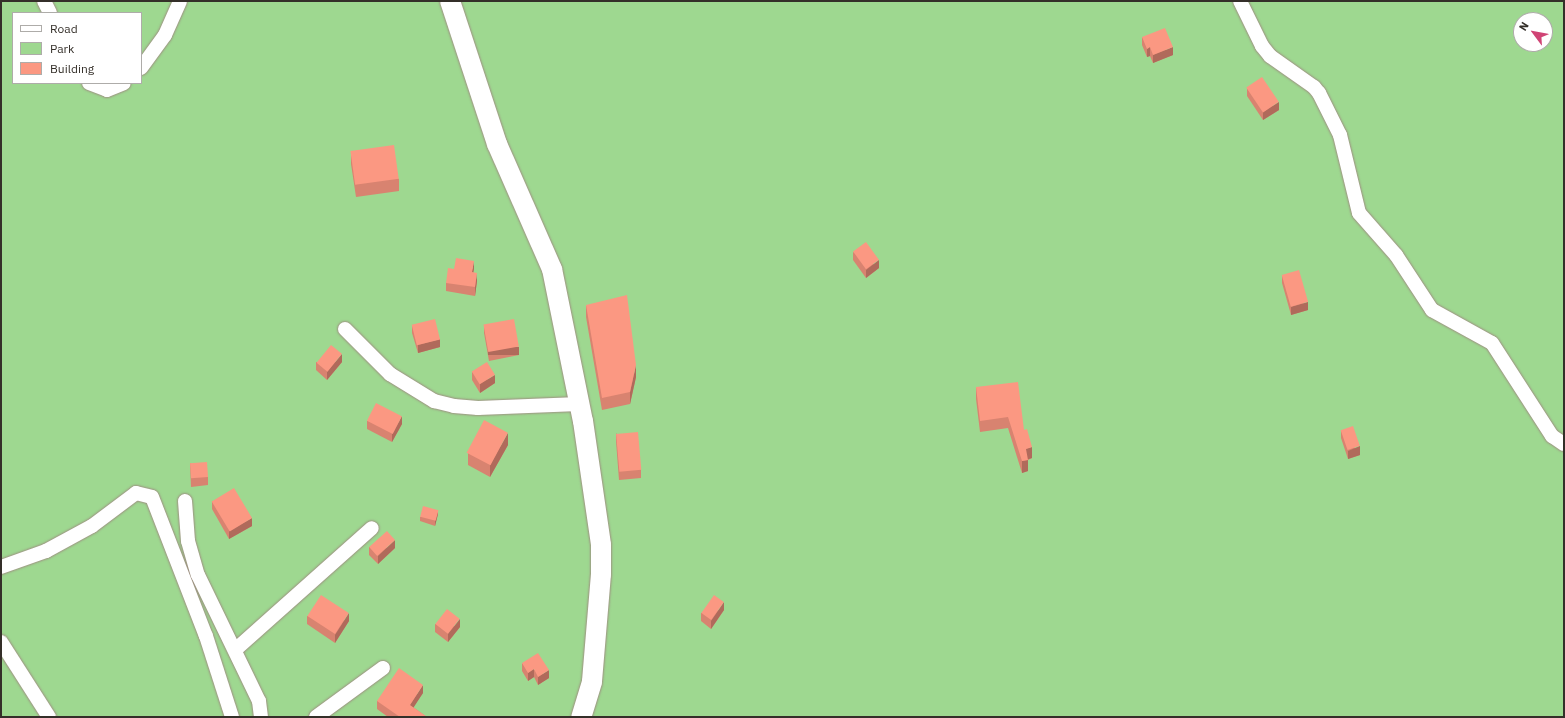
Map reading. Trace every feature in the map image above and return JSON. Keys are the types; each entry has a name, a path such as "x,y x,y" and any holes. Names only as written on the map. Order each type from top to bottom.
{"main road":[{"path":"450,1 497,144 552,269 579,404 601,545 592,682 581,717"}],"street":[{"path":"44,1 50,12"},
{"path":"1240,1 1262,46 1270,56 1314,87 1319,93 1340,135 1359,213 1396,255 1432,310 1492,343 1552,436 1564,444"},
{"path":"142,67 165,35 175,5"},
{"path":"92,84 107,90 122,84"},
{"path":"345,329 390,374 434,401 478,408 579,404"},
{"path":"1,566 46,551 92,526 136,493 152,498 206,636 232,717"},
{"path":"185,501 188,541 198,575 258,701 261,717"},
{"path":"235,650 372,528"},
{"path":"1,642 49,717"},
{"path":"316,717 383,668"}],"green space":[{"path":"1,1 1564,1 1564,717 1,717"}],"building":[{"path":"1165,28 1173,47 1153,55 1150,47 1147,49 1142,37"},
{"path":"1262,77 1279,102 1263,112 1246,88"},
{"path":"394,145 399,179 355,185 350,151"},
{"path":"866,242 879,260 866,269 853,251"},
{"path":"456,258 474,261 472,272 477,273 475,287 446,283 448,268 454,269"},
{"path":"1299,270 1308,302 1291,307 1282,275"},
{"path":"627,295 636,365 630,392 602,398 586,305"},
{"path":"435,319 440,339 417,345 412,325"},
{"path":"514,319 519,347 488,352 483,324"},
{"path":"331,345 342,354 327,372 317,363"},
{"path":"487,362 495,375 480,384 472,372"},
{"path":"1018,382 1024,430 1027,429 1032,447 1026,449 1028,460 1022,461 1008,417 980,421 976,387"},
{"path":"376,403 402,416 393,434 367,421"},
{"path":"484,420 508,433 490,465 467,453"},
{"path":"1353,426 1360,446 1348,450 1341,430"},
{"path":"638,432 641,470 619,472 616,434"},
{"path":"207,462 208,477 191,478 190,463"},
{"path":"234,488 252,518 230,531 212,501"},
{"path":"423,506 438,510 436,521 420,517"},
{"path":"387,531 395,540 377,556 369,547"},
{"path":"321,595 349,613 335,634 307,616"},
{"path":"714,595 724,602 711,620 701,613"},
{"path":"447,609 460,619 448,634 435,624"},
{"path":"538,653 549,670 538,677 534,669 528,673 522,663"},
{"path":"399,668 423,685 410,705 427,717 400,717 377,701"}]}
